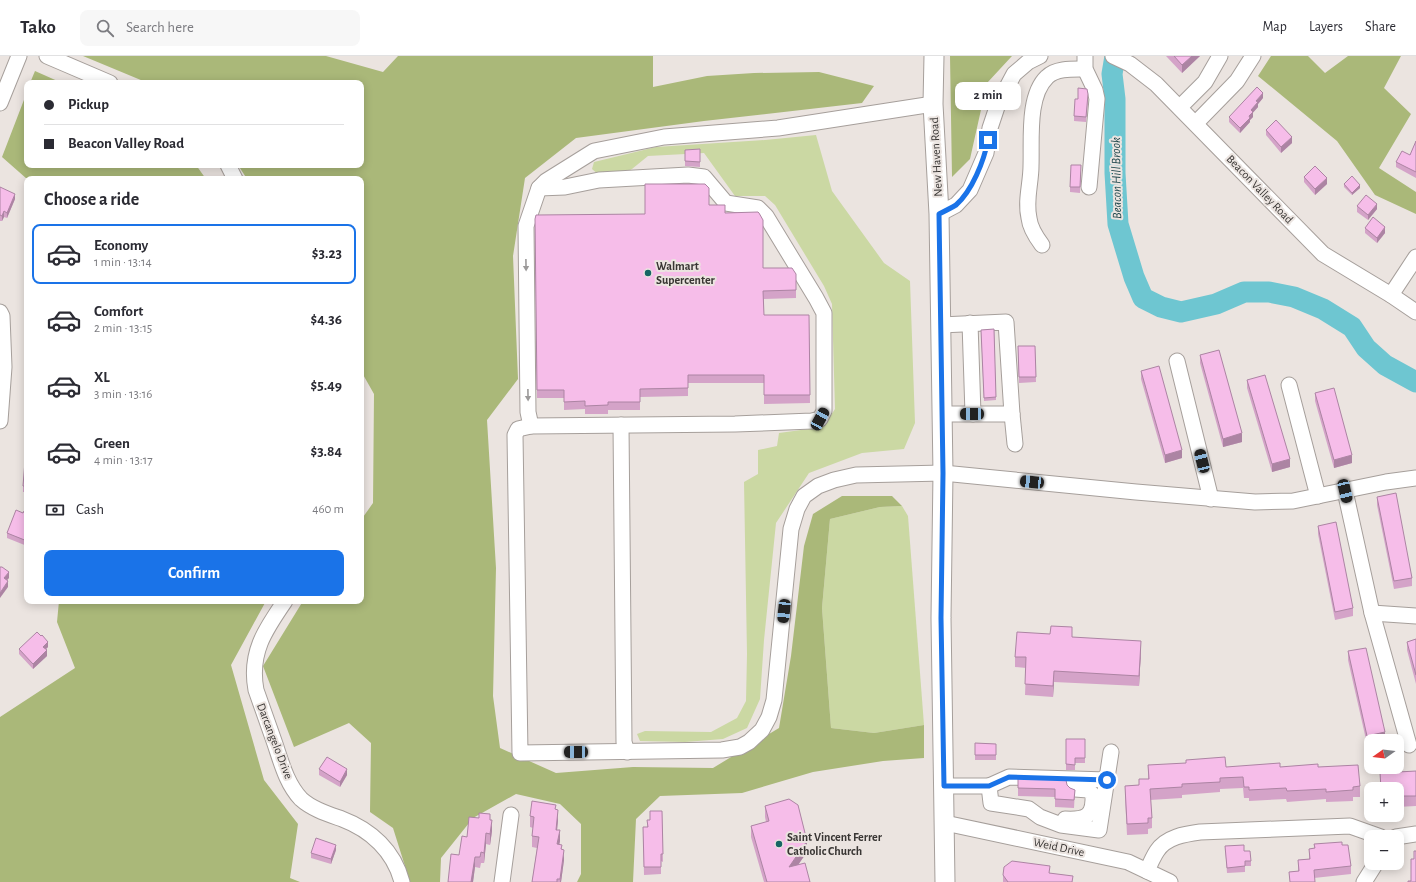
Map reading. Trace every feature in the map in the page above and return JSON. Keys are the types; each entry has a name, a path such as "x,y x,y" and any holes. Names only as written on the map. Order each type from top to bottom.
{"main road":[{"name":"New Haven Road","path":"934,56 933,104 939,214 943,473 941,618 945,882"}],"street":[{"path":"0,103 19,56"},
{"path":"47,56 103,80"},
{"path":"939,214 956,205 970,190 986,153 990,128 998,104 1014,74 1028,62 1040,56"},
{"name":"Beacon Valley Road","path":"1113,56 1130,64 1148,76 1196,123 1323,254 1416,312"},
{"path":"1180,107 1205,82 1220,56"},
{"path":"1196,123 1237,81 1254,56"},
{"path":"1042,245 1031,226 1028,208 1031,166 1031,120 1036,96 1042,82 1048,75 1085,62 1097,99 1089,187"},
{"path":"531,426 528,412 526,226 539,188 546,180 594,151 664,137 778,128 933,104"},
{"path":"539,188 565,187 599,180 688,175 704,177 726,203 758,208 766,216 824,313 824,411 820,419 797,422 531,426 518,429 515,436 520,753 726,750 740,747 749,742 762,730 769,718 774,700 791,529 797,509 804,496 818,486 834,480 856,475 943,473 1255,502 1294,501 1386,482 1416,478"},
{"path":"1391,295 1416,258"},
{"path":"0,312 2,316 4,367 0,421"},
{"path":"940,325 1006,322 988,342 990,372 972,414"},
{"path":"970,323 988,342 990,372 1012,414 1014,444"},
{"path":"1178,362 1211,499"},
{"path":"1289,385 1318,496"},
{"path":"942,414 1012,414"},
{"path":"621,425 624,742 627,752"},
{"path":"1345,491 1372,614 1409,745"},
{"name":"Darcangelo Drive","path":"283,604 265,632 256,650 254,678 256,690 285,773 294,790 309,805 349,822 373,836 390,855 398,868 402,882"},
{"path":"1372,614 1416,616"},
{"path":"989,786 991,802 1029,809 1040,817 1061,825 1099,830 1111,752"},
{"path":"989,786 1009,777 1107,780"},
{"path":"944,786 1018,786"},
{"path":"1040,817 1075,820 1087,816 1092,810 1093,796 1088,790 1075,789"},
{"path":"502,882 511,815"},
{"name":"Weid Drive","path":"945,823 1128,862 1170,882"},
{"path":"1147,871 1157,850 1163,844 1187,834 1200,832 1350,826 1364,831"},
{"path":"1404,836 1416,834"},
{"path":"1364,882 1372,870"}],"green space":[{"path":"83,56 326,56 383,72 398,56 653,56 653,87 707,76 754,73 819,72 874,86 862,103 704,121 576,138 525,178 513,256 518,379 487,420 496,568 493,696 500,748 556,773 633,767 713,768 779,728 791,656 804,546 813,514 842,496 892,496 902,506 880,507 830,519 822,608 831,728 874,733 924,725 924,758 883,761 813,772 742,793 660,796 636,819 633,882 577,882 581,874 581,824 560,804 516,794 473,818 441,858 440,882 410,882 393,828 370,812 371,743 349,723 294,747 263,666 301,604 364,604 364,516 373,503 374,394 364,376 364,176 245,176 240,168 364,168 364,80 141,80"},
{"path":"950,56 1012,56 987,83 970,159 952,177"},
{"path":"1271,56 1308,56 1325,73 1348,56 1401,56 1384,88 1411,114 1379,168 1416,192 1416,214 1375,195 1337,141 1258,76"},
{"path":"35,71 55,80 31,80"},
{"path":"24,100 24,168 198,168 204,176 24,176 2,157"},
{"path":"816,135 832,191 884,263 910,281 915,423 904,449 862,453 809,473 776,523 764,640 760,699 747,728 723,739 685,742 640,741 637,734 645,731 711,732 737,718 746,701 747,654 744,482 758,474 758,450 777,446 779,433 823,427 835,409 832,304 824,286 775,205 765,196 735,196 704,153 648,156 632,169 620,175 600,176 592,169 594,162 656,147"},
{"path":"902,506 908,516 924,725 874,733 831,728 822,608 830,519 880,507"},
{"path":"59,604 264,604 231,665 264,780 298,824 290,878 300,882 0,882 0,717 75,668 57,622"}],"building":[{"path":"1174,56 1192,56 1182,65"},
{"path":"1257,87 1263,93 1251,110 1253,112 1249,116 1250,118 1240,128 1229,117"},
{"path":"1078,88 1087,89 1086,117 1074,116 1075,99 1078,99"},
{"path":"1276,120 1292,137 1281,147 1266,130"},
{"path":"1416,141 1416,172 1396,162 1402,151 1410,155"},
{"path":"700,149 700,162 685,161 685,150"},
{"path":"1071,165 1081,165 1080,187 1070,187"},
{"path":"1315,166 1327,178 1315,189 1304,177"},
{"path":"1352,176 1360,185 1352,193 1344,184"},
{"name":"Walmart Supercenter","path":"645,184 705,184 709,188 709,205 725,205 725,213 759,213 763,220 763,268 792,268 796,274 796,290 763,291 764,315 809,315 810,395 764,395 764,375 688,375 688,388 640,389 640,402 608,402 608,405 585,406 585,401 564,402 564,390 537,390 536,215 645,214"},
{"path":"0,187 15,194 7,213 4,211 2,216 0,215"},
{"path":"1366,195 1377,204 1368,215 1357,206"},
{"path":"1373,217 1385,227 1377,238 1365,228"},
{"path":"994,329 996,397 984,398 981,330"},
{"path":"1018,346 1035,346 1036,377 1019,377"},
{"path":"1219,350 1242,433 1223,439 1200,355"},
{"path":"1159,366 1182,450 1165,455 1141,371"},
{"path":"1265,375 1290,459 1272,464 1247,380"},
{"path":"1334,388 1352,455 1334,460 1315,393"},
{"path":"1396,493 1412,578 1394,581 1377,497"},
{"path":"16,510 23,513 24,511 24,540 7,533"},
{"path":"1336,522 1353,608 1335,612 1318,526"},
{"path":"0,567 9,572 4,578 8,581 0,593"},
{"path":"1051,626 1072,627 1072,637 1141,641 1139,676 1054,671 1053,686 1025,684 1026,657 1015,657 1017,632 1050,634"},
{"path":"37,632 48,642 43,647 47,650 33,664 19,649"},
{"path":"1416,639 1416,675 1407,642"},
{"path":"1366,648 1385,732 1367,734 1348,651"},
{"path":"1066,739 1085,739 1085,758 1075,758 1075,765 1066,764"},
{"path":"975,743 996,744 996,755 975,755"},
{"path":"327,757 347,769 340,782 319,769"},
{"path":"1225,757 1226,767 1280,763 1280,767 1318,764 1318,767 1358,765 1360,786 1353,787 1353,790 1326,792 1326,789 1287,791 1286,788 1249,790 1249,787 1244,787 1243,777 1220,778 1220,782 1182,784 1182,787 1150,789 1152,818 1148,818 1148,823 1127,824 1125,786 1139,785 1139,779 1149,779 1148,765 1186,763 1186,760"},
{"path":"1416,771 1416,796 1404,796 1404,782 1381,782 1380,774 1404,774 1404,772"},
{"path":"1018,778 1066,780 1067,785 1075,790 1074,800 1055,799 1055,789 1018,788"},
{"name":"Saint Vincent Ferrer Catholic Church","path":"789,799 798,805 807,841 789,867 805,863 810,882 767,882 751,826 769,821 765,806"},
{"path":"532,801 556,805 555,809 558,810 556,830 560,830 557,844 562,845 561,849 564,850 560,879 557,879 557,882 532,882 539,837 532,836 534,817 530,816"},
{"path":"650,811 662,811 663,854 661,854 661,867 644,867 643,827 648,827 647,820 650,820"},
{"path":"479,813 490,814 490,820 492,820 490,834 486,833 484,853 481,852 480,857 475,857 471,882 448,882 451,854 459,855 462,836 467,837 469,817 479,818"},
{"path":"316,838 336,845 331,859 311,853"},
{"path":"1342,842 1342,845 1348,845 1351,866 1314,870 1315,882 1290,882 1289,872 1299,871 1298,860 1310,859 1309,849 1315,848 1314,844"},
{"path":"1244,845 1244,851 1250,851 1251,861 1245,861 1245,866 1227,868 1225,846"},
{"path":"1414,851 1416,851 1416,882 1408,882 1411,881 1411,859 1414,859"},
{"path":"1012,861 1050,866 1049,873 1073,876 1072,882 1008,882 1003,875 1004,867"}],"waterway":[{"name":"Beacon Hill Brook","path":"1115,56 1112,74 1115,99 1115,173 1118,224 1134,277 1143,298 1161,307 1181,312 1216,304 1244,292 1269,292 1294,297 1323,309 1352,327 1366,348 1385,365 1416,382"}],"place":[{"name":"Walmart Supercenter","path":"648,273"},
{"name":"Saint Vincent Ferrer Catholic Church","path":"779,844"}],"route":[{"path":"988,140 986,153 970,190 956,205 939,214 943,473 941,618 944,715 944,786 989,786 1009,777 1107,780"}]}
